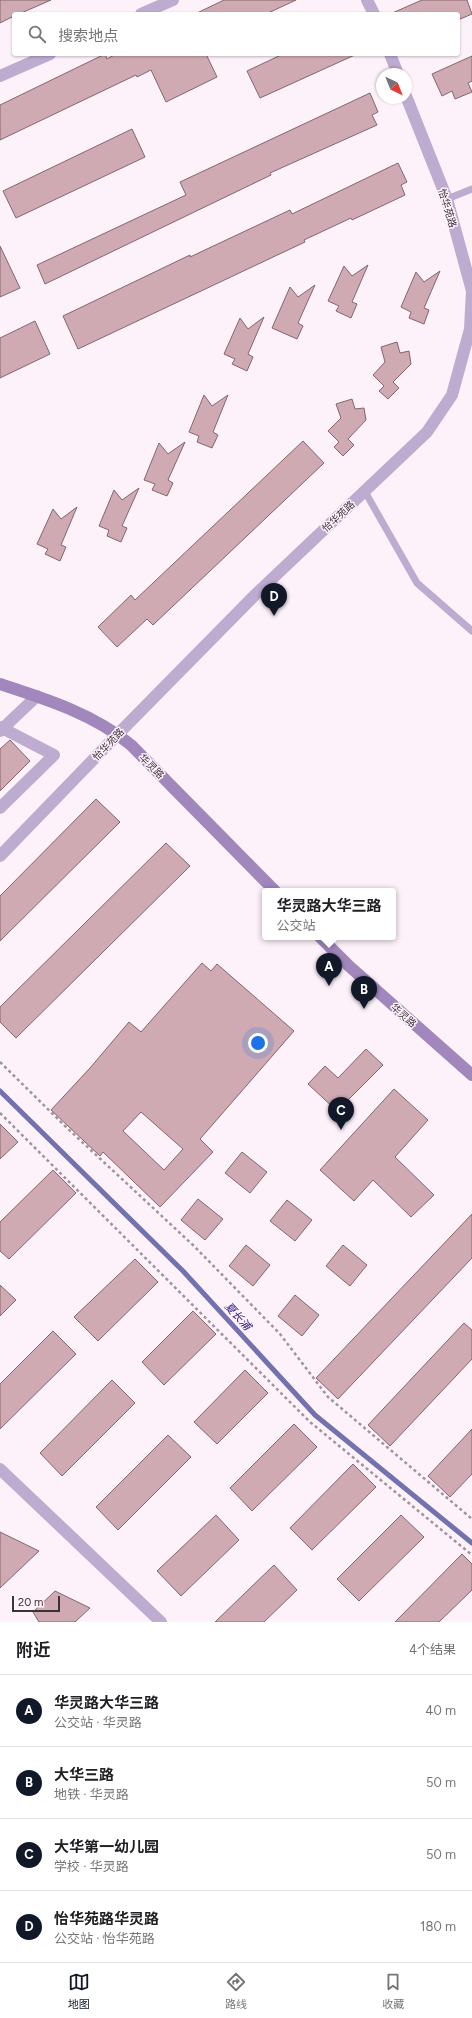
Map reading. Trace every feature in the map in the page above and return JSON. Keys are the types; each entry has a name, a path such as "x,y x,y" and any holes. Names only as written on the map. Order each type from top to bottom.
{"main road":[{"name":"华灵路","path":"0,684 58,703 118,734 272,888"},
{"name":"华灵路","path":"323,940 349,966 472,1075"}],"street":[{"path":"146,12 173,0"},
{"path":"367,0 373,12"},
{"path":"0,76 45,56"},
{"path":"391,56 396,68"},
{"name":"怡华苑路","path":"0,856 255,595 364,490 427,432 452,395 470,329 472,291 447,199 409,104"},
{"path":"0,808 54,755 1,728 37,696"},
{"path":"0,1469 161,1622"}],"lane":[{"path":"447,199 472,189"},
{"path":"364,490 417,583 472,631"}],"path":[{"path":"0,1062 66,1127 205,1257 280,1334 328,1397 472,1519"},
{"path":"0,1113 310,1422 472,1555"}],"building":[{"path":"0,0 51,0 24,12 12,12 12,17 0,23"},
{"path":"224,0 296,0 270,12 199,12"},
{"path":"422,0 467,0 472,14 460,19 460,12 395,12"},
{"path":"101,56 106,56 107,59 112,56 207,56 217,77 166,102 151,70 137,77 136,75 0,140 0,105"},
{"path":"279,56 353,56 260,98 247,71"},
{"path":"472,56 472,81 468,83 472,92 455,99 452,91 442,96 432,74"},
{"path":"370,93 378,112 372,115 377,125 270,173 271,175 45,284 37,265 186,195 180,182"},
{"path":"132,129 145,157 16,218 3,191"},
{"path":"398,163 407,182 401,185 405,195 352,220 351,218 304,240 305,242 78,349 63,316 190,255 190,257 290,210 292,214"},
{"path":"0,246 20,288 0,297"},
{"path":"368,265 352,302 357,304 351,318 336,311 339,306 328,301 344,266 352,276"},
{"path":"440,271 424,308 429,310 424,324 409,318 411,312 401,307 416,272 424,282"},
{"path":"315,285 298,323 303,326 297,339 272,328 290,287 298,297"},
{"path":"264,317 248,354 253,357 247,371 232,364 235,359 224,354 240,318 248,329"},
{"path":"35,321 50,354 0,378 0,338"},
{"path":"397,342 400,353 409,351 411,364 393,382 399,388 388,399 379,391 384,386 373,375 385,362 381,347"},
{"path":"204,395 212,406 228,395 213,432 218,435 212,448 197,442 199,436 189,432"},
{"path":"352,399 355,409 364,408 366,420 348,439 354,445 343,456 334,447 339,442 328,431 341,418 336,404"},
{"path":"303,441 324,463 153,625 147,619 117,647 98,627 131,595 135,600"},
{"path":"185,442 168,480 173,483 167,496 152,490 155,484 144,480 159,443 168,454"},
{"path":"139,488 122,526 127,528 121,542 107,536 109,530 99,526 114,490 122,500"},
{"path":"77,507 61,545 66,547 60,561 45,554 48,549 37,544 53,509 61,519"},
{"path":"10,740 30,761 0,791 0,749"},
{"path":"96,799 120,822 0,941 0,896"},
{"path":"166,843 190,866 16,1038 0,1022 0,1007"},
{"path":"202,963 211,971 217,964 294,1031 200,1139 213,1152 160,1207 103,1152 100,1156 51,1110 90,1068 129,1022 141,1032","holes":["141,1112 183,1149 164,1170 123,1131"]},
{"path":"366,1049 383,1065 337,1111 308,1084 325,1066 338,1078"},
{"path":"394,1089 428,1120 395,1157 434,1195 411,1217 373,1180 354,1201 320,1170"},
{"path":"0,1124 18,1142 0,1159"},
{"path":"242,1152 267,1172 250,1193 225,1173"},
{"path":"53,1170 76,1193 9,1259 0,1251 0,1222"},
{"path":"198,1199 223,1219 205,1240 181,1220"},
{"path":"287,1200 312,1220 295,1241 270,1221"},
{"path":"472,1214 472,1258 338,1399 316,1378"},
{"path":"246,1245 270,1265 253,1286 229,1266"},
{"path":"343,1245 367,1265 350,1286 326,1266"},
{"path":"135,1259 158,1282 98,1341 74,1317"},
{"path":"0,1285 16,1300 0,1316"},
{"path":"295,1295 319,1315 302,1336 278,1316"},
{"path":"193,1311 216,1334 164,1385 142,1362"},
{"path":"464,1323 472,1330 472,1359 390,1446 368,1425"},
{"path":"53,1331 76,1354 0,1429 0,1384"},
{"path":"245,1370 268,1393 217,1444 194,1422"},
{"path":"112,1380 135,1403 62,1476 40,1453"},
{"path":"294,1424 317,1447 252,1511 230,1488"},
{"path":"472,1429 472,1474 450,1497 428,1476"},
{"path":"168,1435 191,1457 118,1530 96,1507"},
{"path":"353,1464 376,1487 312,1550 290,1528"},
{"path":"216,1515 239,1540 181,1596 157,1571"},
{"path":"401,1515 424,1537 359,1601 337,1579"},
{"path":"0,1532 39,1551 0,1588"},
{"path":"462,1554 472,1564 472,1590 439,1622 395,1622"},
{"path":"274,1565 297,1590 264,1622 215,1622"},
{"path":"55,1591 90,1608 75,1622 39,1622 33,1612"}],"waterway":[{"name":"夏长浦","path":"0,1091 183,1271 315,1415 472,1543"}],"place":[{"name":"怡华苑路华灵路","path":"274,616"},
{"name":"华灵路大华三路","path":"329,986"},
{"name":"大华三路","path":"364,1009"},
{"name":"大华第一幼儿园","path":"341,1130"}]}
